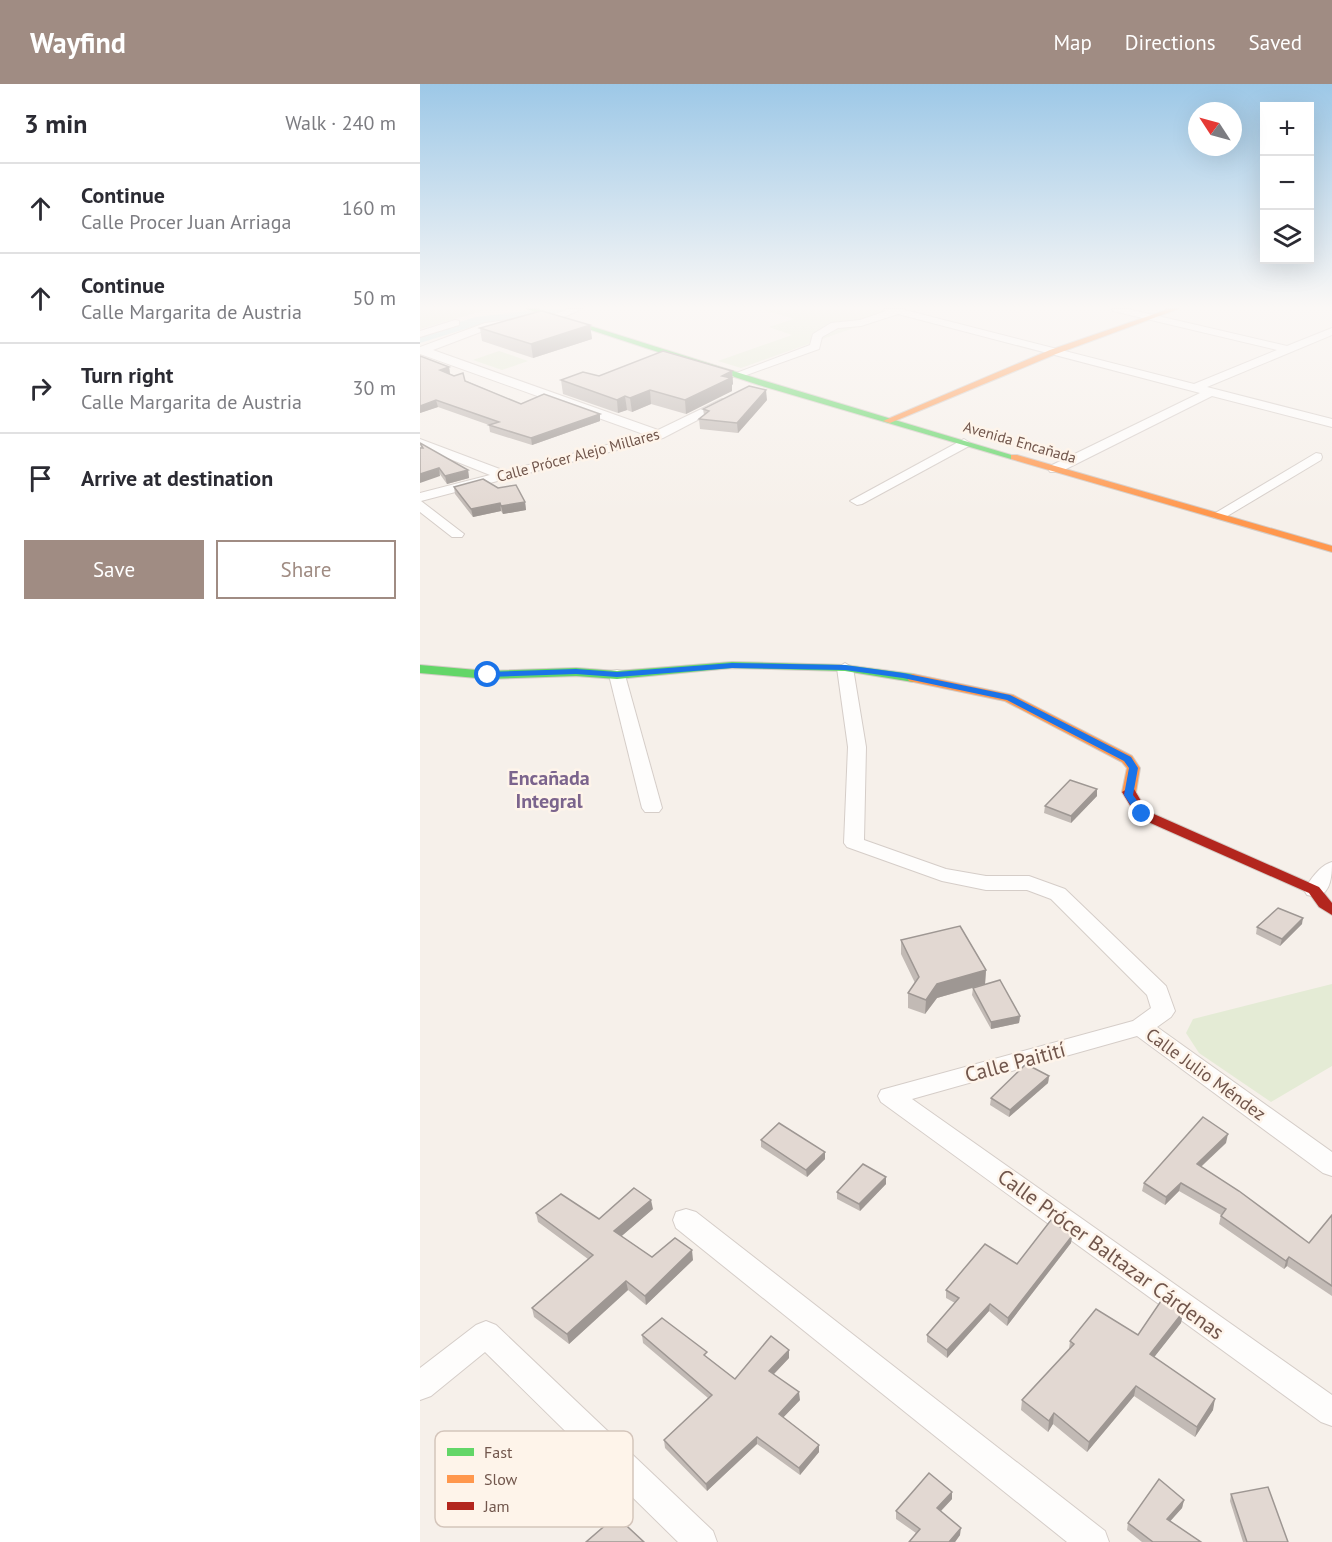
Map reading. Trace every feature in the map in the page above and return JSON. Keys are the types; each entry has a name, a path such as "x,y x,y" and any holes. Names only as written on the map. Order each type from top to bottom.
{"main road":[{"name":"Avenida Encañada","path":"743,377 1332,549"},
{"path":"887,421 993,377"},
{"path":"420,669 488,675 576,672 617,675 732,665 845,668 903,676 1010,698 1127,759 1134,768 1129,795 1142,814 1314,890 1324,904 1332,910"}],"street":[{"path":"495,377 659,435"},
{"path":"1152,377 1332,423"},
{"path":"1195,388 1222,377"},
{"name":"Calle Prócer Alejo Millares","path":"420,497 659,435 762,384"},
{"path":"1055,469 1210,392"},
{"path":"420,442 503,475"},
{"path":"857,501 964,443"},
{"path":"1219,515 1316,457"},
{"path":"420,505 457,534"},
{"name":"Calle Julio Méndez","path":"845,668 857,747 854,843 942,875 986,883 1029,883 1058,894 1158,992 1163,1011 1141,1028 1332,1166"},
{"path":"617,675 652,808"},
{"path":"1314,890 1332,868"},
{"name":"Calle Paitití","path":"890,1096 1141,1028"},
{"name":"Calle Prócer Baltazar Cárdenas","path":"890,1096 1332,1412"},
{"path":"686,1220 1093,1542"},
{"path":"420,1386 486,1334 586,1431"},
{"path":"633,1476 701,1542"}],"green space":[{"path":"1332,984 1332,1066 1271,1102 1199,1053 1186,1033 1193,1019"}],"building":[{"path":"420,377 464,377 465,381 521,404 544,394 600,414 531,438 489,425 499,422 436,400 420,406"},
{"path":"569,377 731,378 685,400 650,390 630,398 625,396 617,400 561,380"},
{"path":"749,386 766,390 737,423 699,419 709,411 703,409"},
{"path":"420,443 468,470 445,476 439,468 420,474 420,448 423,448"},
{"path":"483,479 498,488 516,485 525,502 501,506 500,503 471,509 454,487"},
{"path":"1070,780 1097,789 1071,816 1045,806"},
{"path":"1278,908 1303,918 1282,939 1257,927"},
{"path":"960,926 986,970 937,984 926,1000 908,993 919,977 901,940"},
{"path":"1000,980 1020,1016 991,1022 973,988"},
{"path":"1026,1064 1049,1076 1010,1110 991,1098"},
{"path":"1203,1117 1228,1134 1197,1164 1239,1191 1309,1243 1332,1215 1332,1286 1289,1257 1286,1261 1221,1216 1226,1209 1181,1183 1166,1197 1144,1183"},
{"path":"779,1123 825,1152 806,1170 761,1140"},
{"path":"863,1164 886,1177 859,1204 837,1192"},
{"path":"634,1188 651,1200 614,1231 652,1257 675,1238 692,1250 645,1296 626,1281 567,1334 532,1308 593,1255 536,1213 561,1194 599,1219"},
{"path":"1051,1220 1072,1236 1008,1318 990,1304 947,1350 927,1335 959,1298 946,1290 985,1244 1017,1264"},
{"path":"1163,1298 1183,1312 1150,1354 1215,1399 1197,1427 1136,1386 1089,1442 1054,1413 1049,1421 1022,1400 1074,1344 1070,1341 1096,1309 1138,1335"},
{"path":"662,1318 707,1352 704,1355 735,1379 771,1336 789,1350 769,1371 799,1392 779,1414 819,1445 799,1468 757,1437 706,1484 664,1440 712,1395 642,1335"},
{"path":"929,1473 952,1492 937,1508 961,1528 949,1542 909,1542 920,1529 896,1511"},
{"path":"1159,1479 1184,1500 1167,1519 1201,1542 1153,1542 1128,1523"},
{"path":"1268,1487 1288,1542 1247,1542 1231,1494"},
{"path":"603,1527 628,1527 644,1542 586,1542"}],"traffic: fast":[{"path":"743,377 1014,457"},
{"path":"420,669 488,675 576,672 617,675 732,665 845,668 913,678"}],"traffic: slow":[{"path":"887,421 993,377"},
{"path":"1014,457 1332,549"},
{"path":"913,678 1009,698 1127,759 1134,768 1129,792"}],"traffic: jam":[{"path":"1129,792 1142,814 1314,890 1324,904 1332,910"}],"district":[{"name":"Encañada Integral","path":"549,790"}],"route":[{"path":"488,675 576,672 617,675 732,665 845,668 903,676 1010,698 1127,759 1134,768 1129,795 1142,814"}]}
